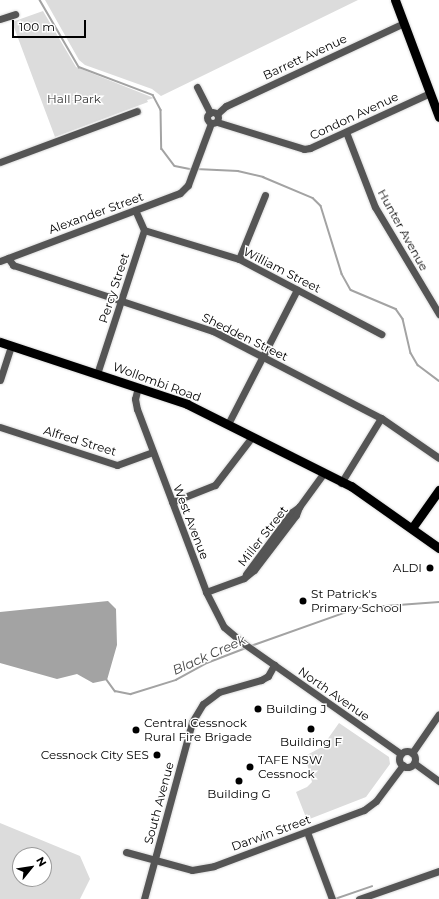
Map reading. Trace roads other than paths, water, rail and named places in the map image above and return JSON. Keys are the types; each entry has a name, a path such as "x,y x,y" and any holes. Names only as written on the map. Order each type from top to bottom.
{"main road":[{"path":"395,0 439,117"},
{"name":"Wollombi Road","path":"0,342 187,404 341,483 439,553"},
{"name":"Wollombi Road","path":"341,483 352,486 439,548"},
{"path":"412,528 439,490"},
{"path":"392,520 412,528 428,545"}],"street":[{"path":"0,19 15,14"},
{"name":"Barrett Avenue","path":"213,113 404,23"},
{"path":"197,87 213,113 214,122"},
{"name":"Condon Avenue","path":"214,122 304,149 346,132 430,93"},
{"path":"0,162 137,111"},
{"name":"Alexander Street","path":"0,261 180,193 188,185 195,160 214,122"},
{"name":"Hunter Avenue","path":"346,132 374,207 439,314"},
{"path":"239,259 265,195"},
{"path":"135,210 144,230"},
{"name":"William Street","path":"144,230 239,259 381,334"},
{"name":"Percy Street","path":"97,374 144,230"},
{"name":"Shedden Street","path":"8,258 13,265 213,331 381,418 439,458"},
{"path":"228,424 297,290"},
{"path":"0,380 11,346"},
{"name":"West Avenue","path":"138,387 136,406 206,592 224,627 243,644 254,651"},
{"path":"341,483 381,418"},
{"name":"Alfred Street","path":"0,427 112,464 124,463 153,452"},
{"path":"172,502 215,485 252,437"},
{"name":"Miller Street","path":"206,592 244,578 258,565 296,515 299,507 323,474"},
{"name":"North Avenue","path":"254,651 401,754"},
{"name":"South Avenue","path":"144,899 192,722 203,704 219,692 264,678 274,665"},
{"path":"439,714 412,753 414,763 439,781"},
{"path":"412,753 406,751 401,754 399,760 403,765 410,766 414,763"},
{"name":"Darwin Street","path":"126,852 155,858 192,870 203,869 307,832 370,806 403,765"},
{"path":"307,832 332,898"},
{"path":"358,899 439,871"}],"waterway":[{"path":"40,0 79,67 153,95 161,110 162,149 175,166 191,169"},
{"path":"196,169 238,171 263,177 313,198 321,206 342,274 351,290 396,309 403,319 411,353 418,365 439,381"},
{"name":"Black Creek","path":"251,646 358,608 439,602"},
{"name":"Black Creek","path":"107,680 115,691 131,694 176,680 207,663 246,648"},
{"path":"335,899 372,886"}],"place":[{"name":"ALDI","path":"430,568"},
{"name":"St Patrick's Primary School","path":"303,601"},
{"name":"Building J","path":"258,709"},
{"name":"Building F","path":"311,729"},
{"name":"Central Cessnock Rural Fire Brigade","path":"136,730"},
{"name":"Cessnock City SES","path":"157,755"},
{"name":"TAFE NSW Cessnock","path":"250,767"},
{"name":"Building G","path":"239,781"}],"park label":[{"name":"Hall Park","path":"74,99"}]}
